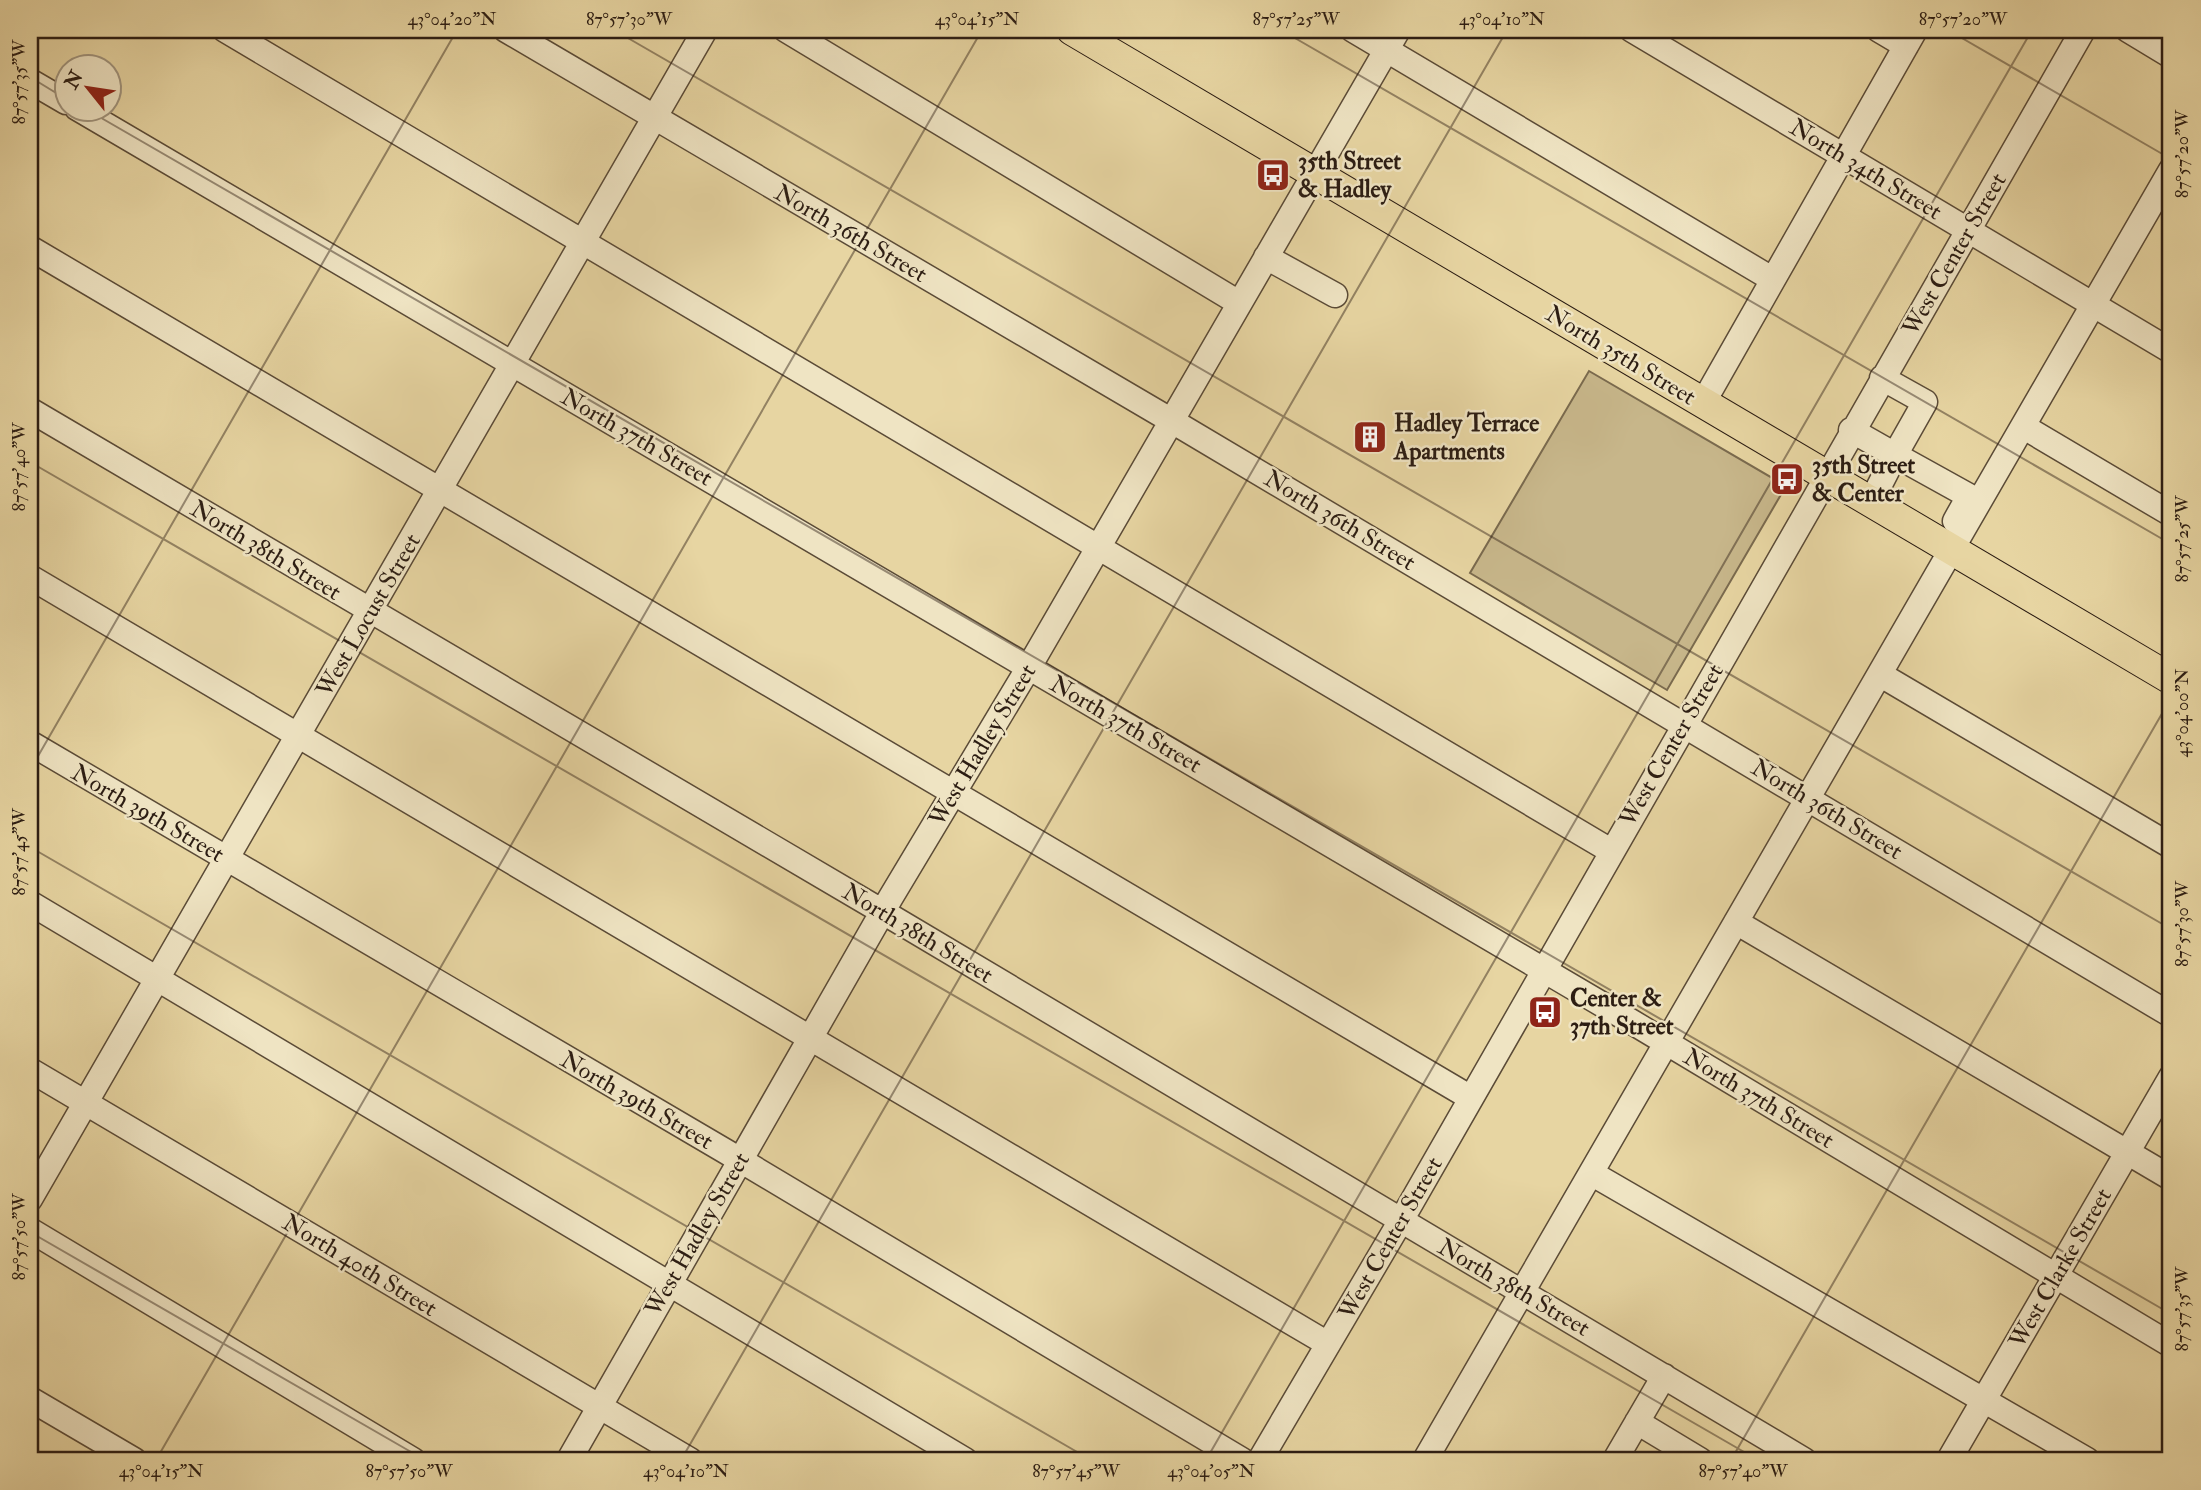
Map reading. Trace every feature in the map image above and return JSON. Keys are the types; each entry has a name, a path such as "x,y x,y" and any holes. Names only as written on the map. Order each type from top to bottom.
{"main road":[{"name":"North 35th Street","path":"1072,30 2171,679"}],"street":[{"path":"225,30 1611,851"},
{"name":"North 36th Street","path":"506,30 1172,421 2171,1015"},
{"name":"West Locust Street","path":"30,1199 705,30"},
{"path":"786,30 1239,303"},
{"path":"1353,30 1392,39 1772,279"},
{"name":"North 34th Street","path":"1632,30 2171,351"},
{"path":"1703,403 1911,38 1879,30"},
{"name":"West Center Street","path":"1260,1460 1401,1222 1825,475 2082,30"},
{"path":"2127,30 2171,56"},
{"name":"West Hadley Street","path":"569,1460 883,912 1099,547 1392,39"},
{"path":"30,81 52,94"},
{"name":"North 37th Street","path":"101,122 1665,1041 2171,1345"},
{"path":"1948,546 2024,427 2094,306 2163,205 2171,170"},
{"path":"30,248 1471,1098"},
{"path":"1266,257 1335,295"},
{"path":"1871,502 1925,402 1882,378"},
{"name":"North 38th Street","path":"30,410 883,912 1401,1222 1522,1290 1804,1460"},
{"path":"2024,427 2171,514"},
{"path":"1424,1460 1665,1041 1881,675 1948,546 1969,496 1852,430"},
{"path":"30,577 1328,1344"},
{"path":"1881,675 2171,846"},
{"name":"North 39th Street","path":"30,743 740,1160 1242,1460"},
{"path":"30,904 158,978 667,1286 965,1460"},
{"path":"1735,922 2171,1178"},
{"name":"North 40th Street","path":"30,1070 690,1460"},
{"name":"West Clarke Street","path":"1949,1460 2171,1077"},
{"path":"1591,1173 2087,1460"},
{"path":"30,1230 413,1460"},
{"path":"1615,1460 1664,1376"},
{"path":"30,1399 134,1460"},
{"path":"1637,1422 1700,1460"}],"shaded area":[{"path":"1589,371 1786,486 1667,690 1470,573"}],"place":[{"name":"35th Street & Hadley","path":"1273,175"},
{"name":"Hadley Terrace Apartments","path":"1370,437"},
{"name":"35th Street & Center","path":"1787,479"},
{"name":"Center & 37th Street","path":"1545,1012"}]}
